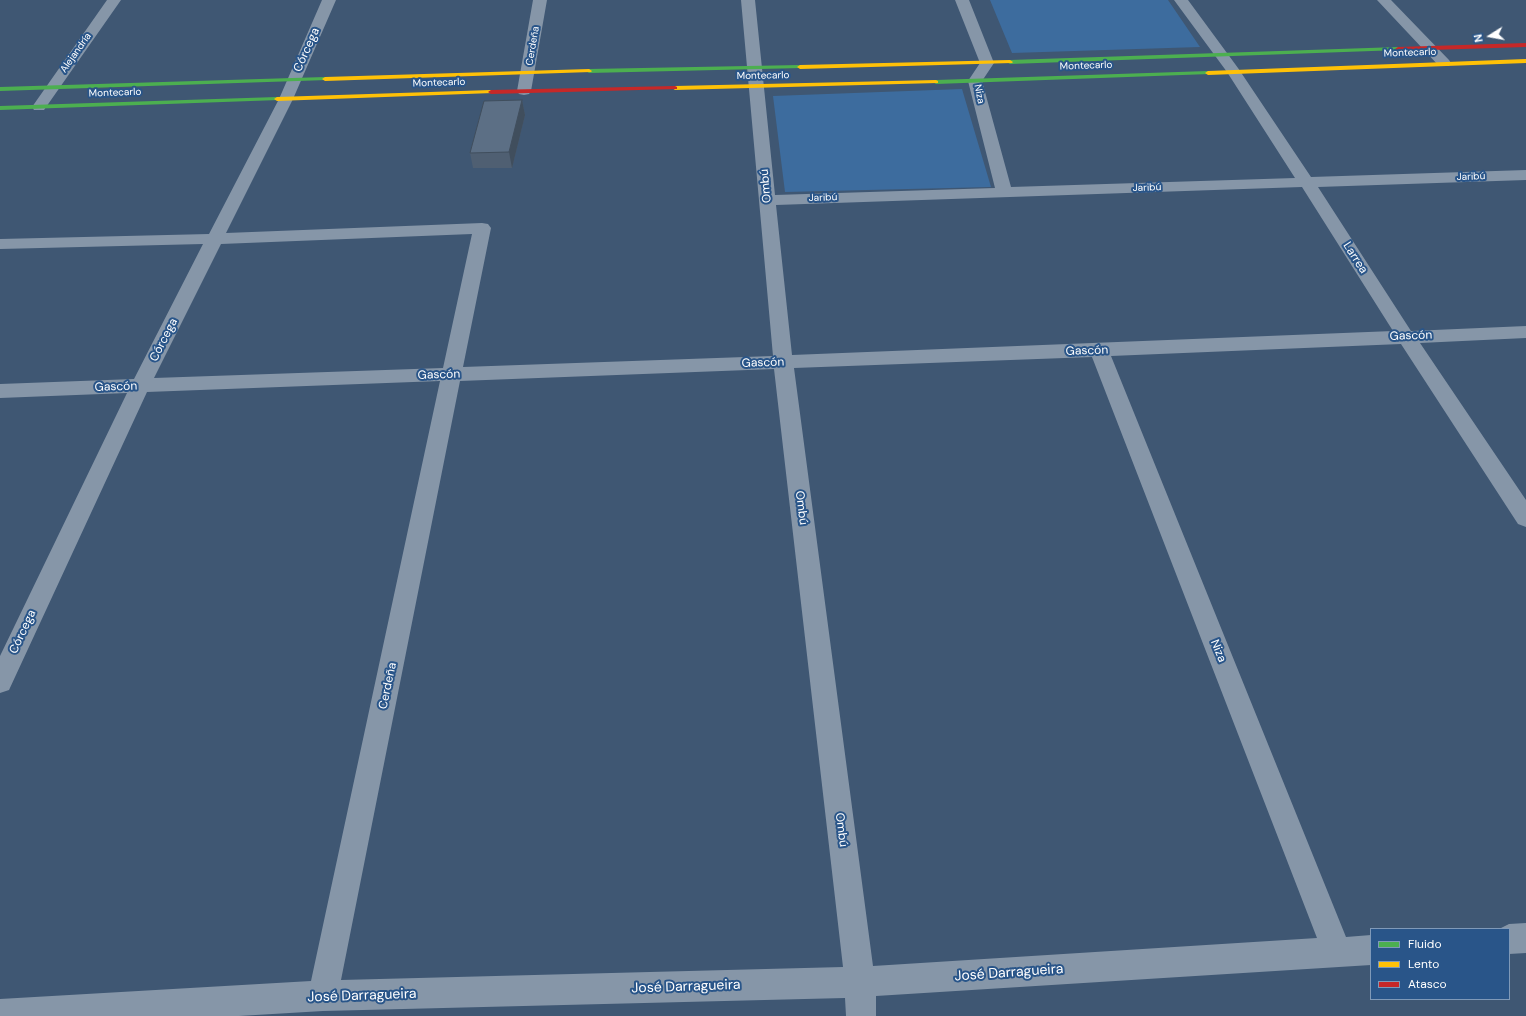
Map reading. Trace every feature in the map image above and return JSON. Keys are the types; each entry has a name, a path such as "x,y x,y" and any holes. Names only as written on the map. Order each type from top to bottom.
{"main road":[{"name":"Montecarlo","path":"0,108 286,100 524,91 987,63 1219,54 1526,45"},
{"name":"Montecarlo","path":"0,89 528,72 975,81 1526,61"}],"street":[{"name":"Alejandría","path":"39,107 114,0"},
{"name":"Córcega","path":"0,682 140,386 286,100 329,0"},
{"name":"Cerdeña","path":"524,91 540,0"},
{"name":"Ombú","path":"748,0 783,362 860,982 861,1016"},
{"path":"962,0 987,63"},
{"name":"Larrea","path":"1182,0 1219,54 1233,71 1526,518"},
{"path":"1384,0 1444,63"},
{"name":"Niza","path":"987,63 975,81 1004,192"},
{"name":"Jaribú","path":"768,200 1526,175"},
{"name":"Cerdeña","path":"215,239 482,228 453,375 323,996"},
{"path":"0,244 215,239"},
{"name":"Gascón","path":"0,391 453,375 1526,332"},
{"name":"Niza","path":"1099,350 1337,952"},
{"path":"1510,939 1526,938"},
{"name":"José Darragueira","path":"0,1014 323,996 860,982 1370,950"}],"shaded area":[{"path":"990,0 1168,0 1200,47 1012,53"},
{"path":"962,89 991,187 785,192 773,96"}],"building":[{"path":"522,100 509,152 470,153 484,101"}],"traffic: fast":[{"path":"1010,62 1398,49"},
{"path":"589,71 800,67"},
{"path":"936,82 1208,73"},
{"path":"0,89 325,79"},
{"path":"0,108 277,99"}],"traffic: slow":[{"path":"1208,73 1526,61"},
{"path":"800,67 1010,62"},
{"path":"325,79 589,71"},
{"path":"675,88 936,82"},
{"path":"277,99 491,92"}],"traffic: jam":[{"path":"1398,49 1526,45"},
{"path":"491,92 675,88"}]}
